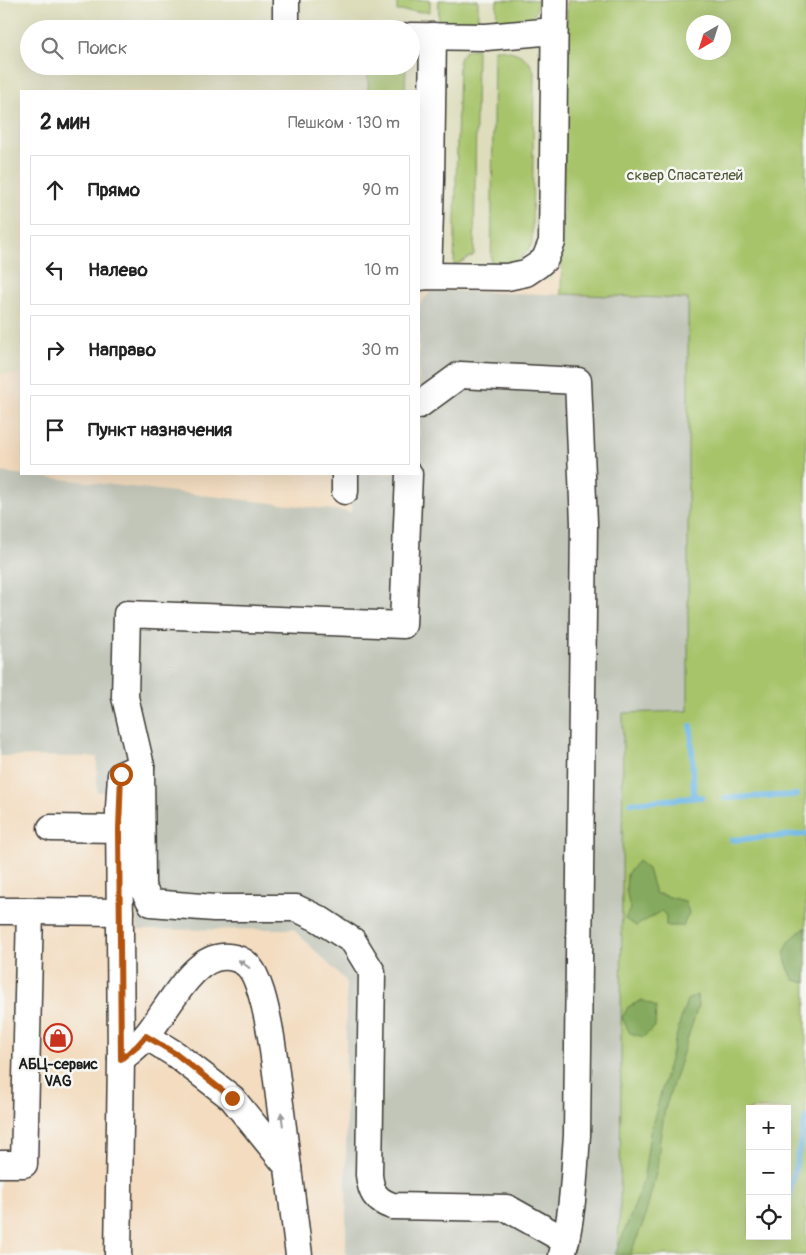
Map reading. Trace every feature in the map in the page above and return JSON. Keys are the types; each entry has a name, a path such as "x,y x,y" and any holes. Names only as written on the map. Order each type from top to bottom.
{"lane":[{"path":"286,0 286,20"},
{"path":"554,31 486,37 422,36 431,180 423,276 507,276 526,273 545,259 552,242 555,0"},
{"path":"409,475 403,625 127,614 125,697 141,766 142,887 151,902 214,908 296,908 319,919 353,941 372,972 369,1175 374,1195 382,1202 392,1206 507,1208 564,1248 574,1183 577,1135 584,533 578,380 460,375 420,404"},
{"path":"118,1255 121,1059 119,829 121,774 141,766"},
{"path":"51,828 119,829"},
{"path":"0,911 120,912"},
{"path":"0,1164 24,1164 30,911"},
{"path":"121,1059 146,1036 185,982 200,966 215,958 229,957 241,960 250,967 256,978 266,1008 274,1055 299,1255"},
{"path":"146,1036 176,1054 232,1098 288,1167"}],"shaded area":[{"path":"0,0 549,0 554,280 420,278 420,90 20,90 20,374 0,374"},
{"path":"432,290 688,299 688,712 623,714 620,1209 617,1255 346,1255 346,981 293,929 138,930 130,792 97,792 97,757 0,756 0,472 351,512 351,475 420,475 420,304"}],"green space":[{"path":"397,0 430,0 430,12 397,11"},
{"path":"439,0 478,0 478,29 438,27"},
{"path":"497,0 538,0 535,12 529,22 496,28"},
{"name":"cквер Спасателей","path":"567,0 806,0 806,1255 617,1255 620,1209 623,713 688,711 688,299 561,294"},
{"path":"477,49 474,255 454,266 459,59 466,50"},
{"path":"494,49 507,50 521,55 529,62 534,71 532,244 519,259 491,270"},
{"path":"368,75 406,75 405,90 368,90"},
{"path":"638,861 648,869 655,893 685,901 689,913 683,926 666,926 666,916 662,911 636,926 625,919 630,909 626,889 627,874"},
{"path":"806,927 806,983 794,980 786,963 785,950 792,939"},
{"path":"697,995 698,1006 665,1109 657,1169 644,1221 630,1255 615,1255 638,1197 644,1176 650,1133 682,1015 687,1000"},
{"path":"642,1000 656,1007 655,1027 643,1037 630,1033 622,1018 628,1007"}],"waterway":[{"path":"691,726 694,797"},
{"path":"725,798 797,795"},
{"path":"631,803 702,797"},
{"path":"732,840 806,834"},
{"path":"789,1195 806,1117"}],"place":[{"name":"АБЦ-сервис VAG","path":"58,1038"}],"route":[{"path":"121,774 119,808 121,1059 146,1036 176,1054 232,1098"}]}
